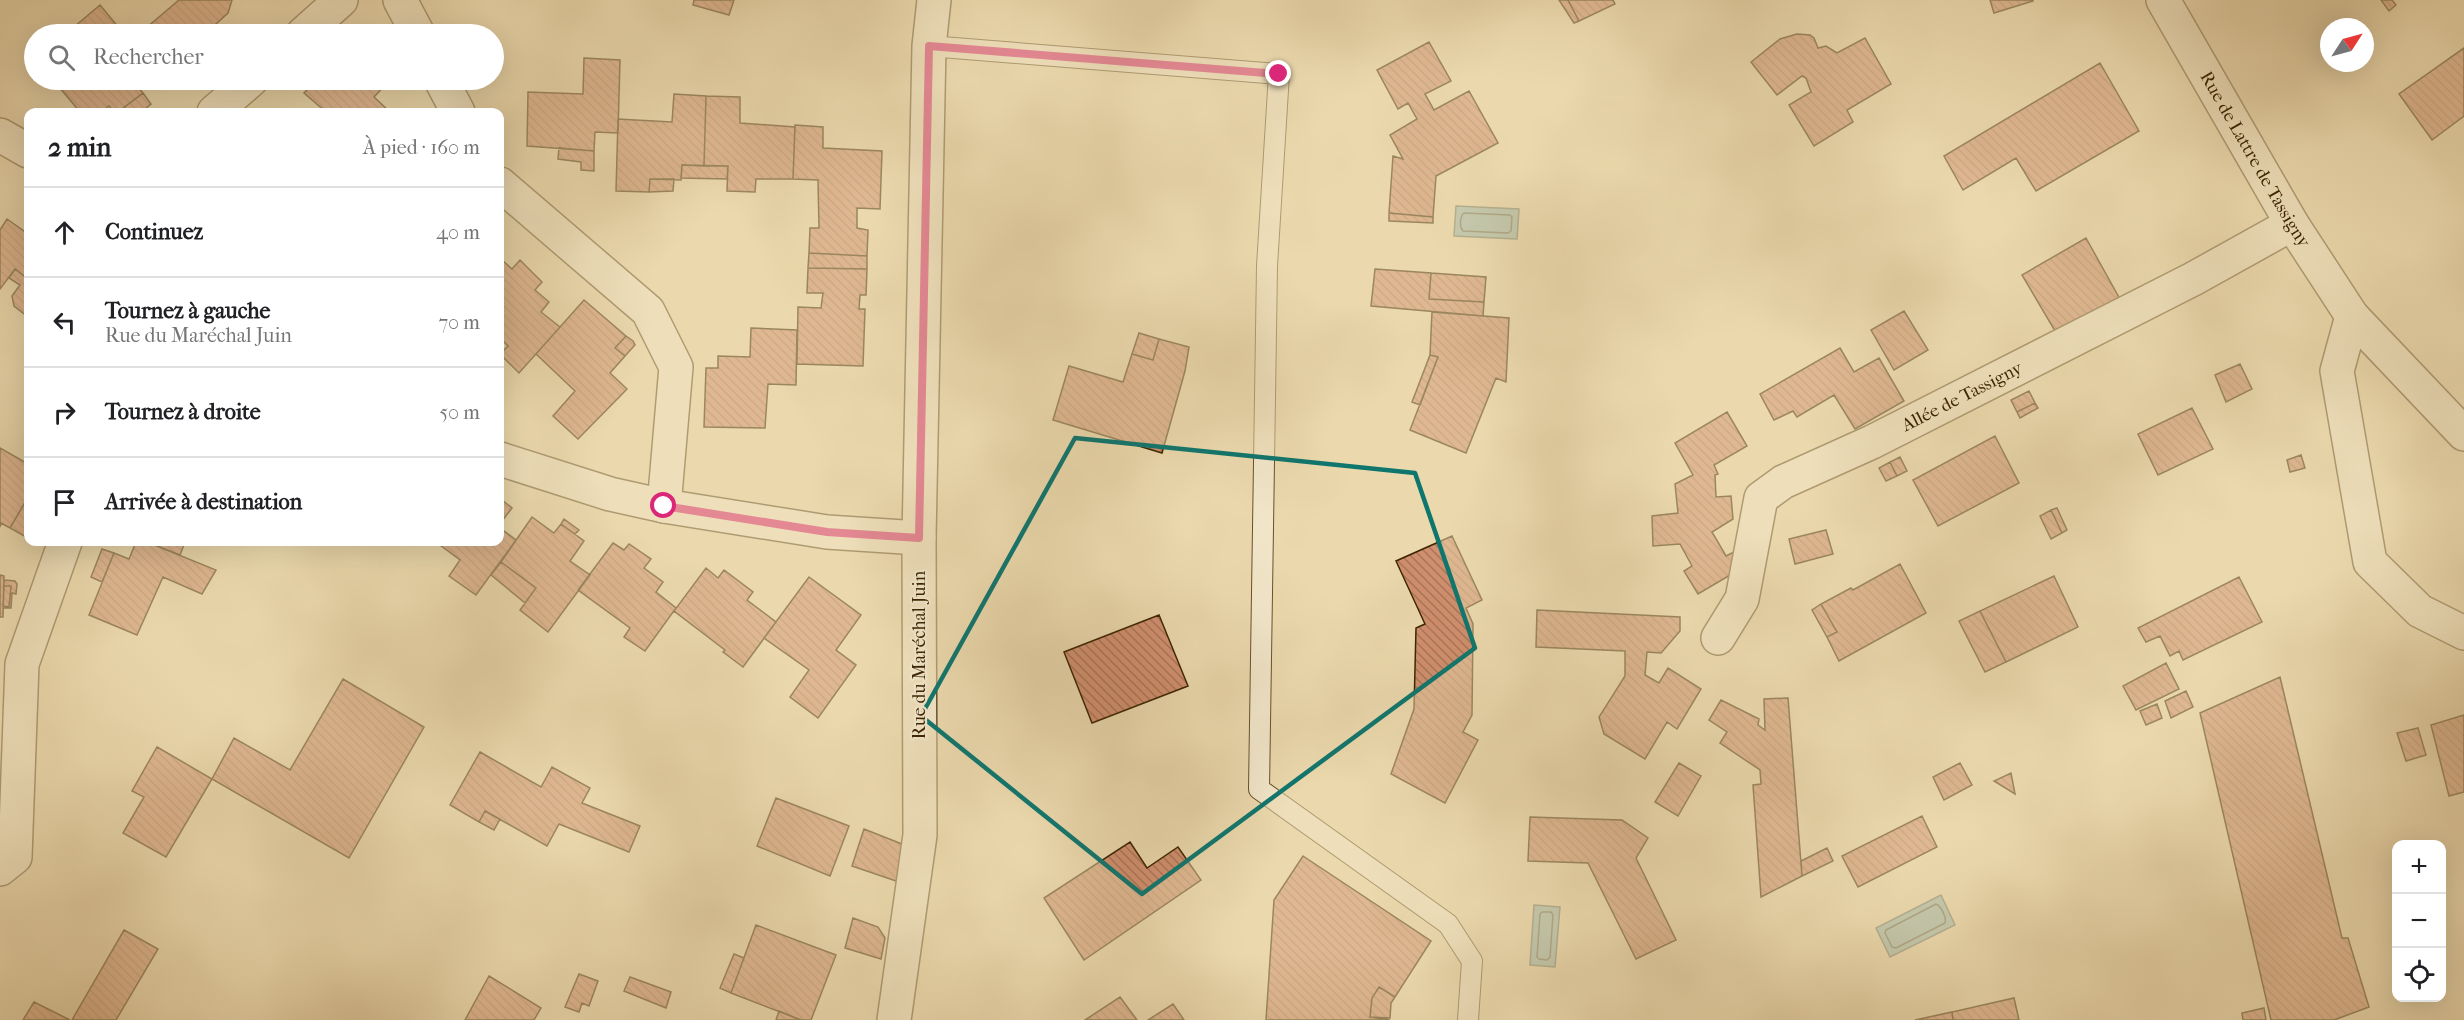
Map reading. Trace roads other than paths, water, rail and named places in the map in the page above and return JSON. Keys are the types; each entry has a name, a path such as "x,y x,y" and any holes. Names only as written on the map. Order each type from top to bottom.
{"street":[{"path":"314,24 341,0"},
{"path":"400,0 413,24"},
{"name":"Rue du Maréchal Juin","path":"894,1020 920,834 919,538 929,46 934,0"},
{"name":"Rue de Lattre de Tassigny","path":"2163,0 2292,224 2352,316 2464,434"},
{"path":"219,108 239,90"},
{"path":"446,90 456,108"},
{"path":"0,135 24,150"},
{"path":"504,187 648,311 676,367 664,506"},
{"name":"Allée de Tassigny","path":"1718,638 1742,599 1761,498 1783,482 1872,442 2193,279 2292,224"},
{"path":"2352,316 2337,371 2370,562 2420,611 2464,633"},
{"path":"504,460 610,494 664,506 827,532 919,538"},
{"path":"0,869 15,857 22,664 64,546"}],"lane":[{"path":"929,46 1279,74 1267,266 1259,789 1448,924 1472,960 1468,1020"}],"water":[{"path":"1456,206 1519,209 1517,239 1454,236"},
{"path":"1941,895 1955,925 1890,957 1876,928"},
{"path":"1534,905 1560,907 1555,967 1530,965"}]}
